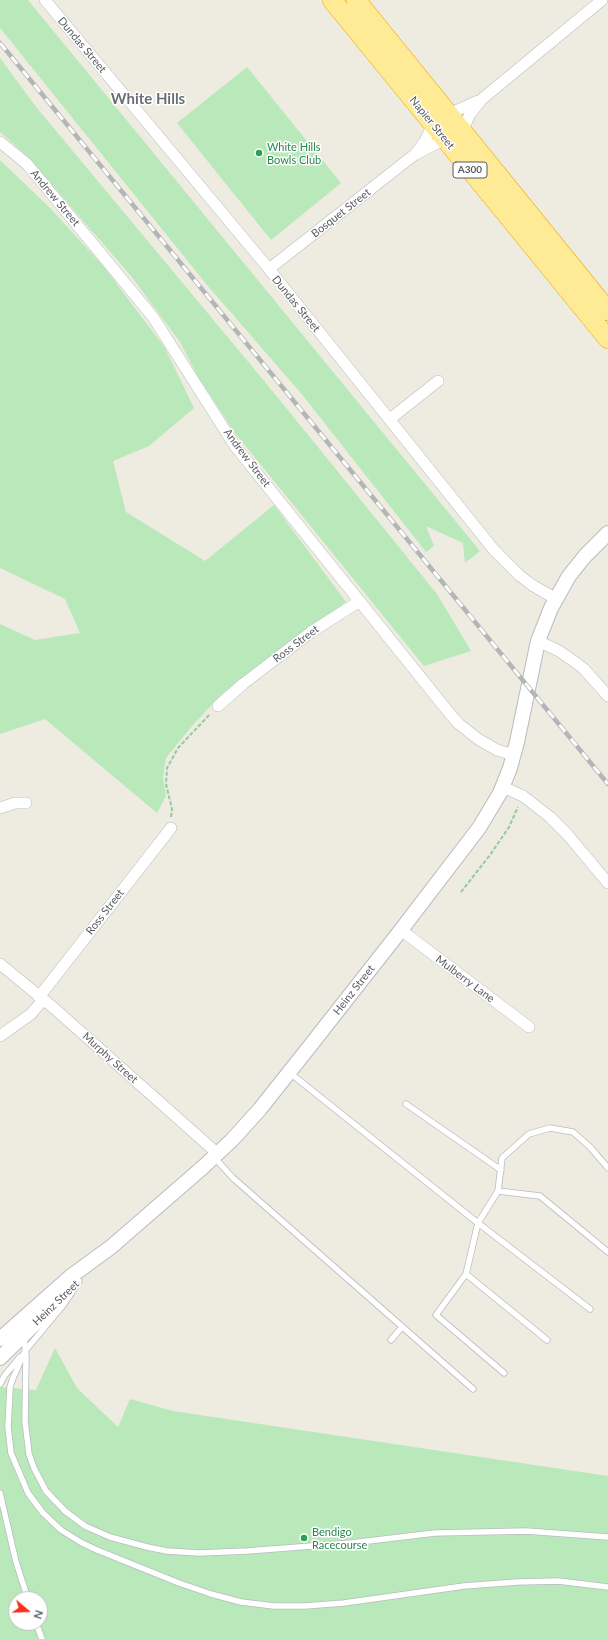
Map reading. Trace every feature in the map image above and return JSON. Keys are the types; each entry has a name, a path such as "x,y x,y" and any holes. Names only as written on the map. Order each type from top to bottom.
{"highway":[{"name":"Napier Street","path":"332,0 608,339"},
{"path":"343,0 359,19 392,74"},
{"name":"Napier Street","path":"356,0 608,310"}],"street":[{"name":"Dundas Street","path":"45,0 269,269 508,565 532,585 556,599"},
{"path":"462,131 471,112 482,99 602,0"},
{"path":"449,114 482,99"},
{"name":"Bosquet Street","path":"414,156 425,141 433,124"},
{"name":"Bosquet Street","path":"269,269 414,156 445,139"},
{"name":"Andrew Street","path":"0,142 27,164 153,317 236,446 459,724 487,745 514,755"},
{"path":"390,420 438,381"},
{"name":"Heinz Street","path":"0,1358 22,1328 70,1277 111,1247 216,1156 251,1120 401,930 478,828 496,801 503,787 514,755 538,642 556,599 569,576 578,564 594,545 608,533"},
{"name":"Ross Street","path":"218,706 248,680 311,632 360,601"},
{"path":"538,642 559,651 575,662 608,696"},
{"path":"503,787 513,790 550,817 572,839 608,883"},
{"path":"0,808 15,803 26,803"},
{"name":"Ross Street","path":"0,1036 31,1014 41,998 171,828"},
{"name":"Mulberry Lane","path":"401,930 529,1027"},
{"name":"Murphy Street","path":"0,964 41,998 216,1156"},
{"name":"Heinz Street","path":"0,1339 22,1328 79,1281 111,1247"}],"lane":[{"path":"289,1073 590,1309"},
{"path":"406,1104 501,1170"},
{"path":"504,1373 436,1315 466,1274 478,1222 498,1191 502,1158 529,1134 550,1128 573,1132 590,1147 608,1168"},
{"path":"216,1156 233,1178 473,1389"},
{"path":"498,1191 540,1196 608,1252"},
{"path":"466,1274 547,1340"},
{"path":"0,1384 5,1375 64,1304 79,1281"},
{"path":"391,1340 402,1327"},
{"path":"22,1328 26,1351 25,1421 29,1454 34,1468 46,1491 66,1511 85,1526 110,1537 154,1548 199,1553 351,1543 435,1533 526,1531 608,1537"},
{"path":"26,1351 13,1378 10,1394 8,1443 16,1467 28,1493 52,1522 82,1543 179,1583 241,1602 274,1606 337,1604 464,1586 517,1582 558,1581 608,1587"},
{"path":"0,1494 16,1562 25,1591"}],"path":[{"path":"171,828 172,810 166,780 167,768 178,748 218,706"},
{"path":"461,892 494,849 508,827 520,802"}],"green space":[{"path":"0,0 28,0 480,551 465,563 463,543 426,526 434,546 426,552 300,392 207,285 0,28"},
{"path":"0,58 37,108 270,388 437,594 471,651 424,666 235,433 197,375 180,342 131,276 26,155 0,132"},
{"name":"White Hills Bowls Club","path":"247,67 341,183 271,240 177,123"},
{"path":"0,160 51,209 104,267 165,348 194,408 149,446 113,461 126,512 205,561 274,505 346,602 284,646 222,694 192,726 166,758 163,777 166,796 157,813 45,719 0,734 0,624 35,640 80,633 65,599 0,568"},
{"name":"Bendigo Racecourse","path":"55,1348 77,1388 118,1427 130,1399 173,1411 608,1476 608,1639 0,1639 0,1387 36,1390"}],"railway":[{"path":"0,43 608,784"}],"place":[{"name":"White Hills Bowls Club","path":"259,153"},
{"name":"Bendigo Racecourse","path":"304,1538"}],"district":[{"name":"White Hills","path":"148,99"}]}
